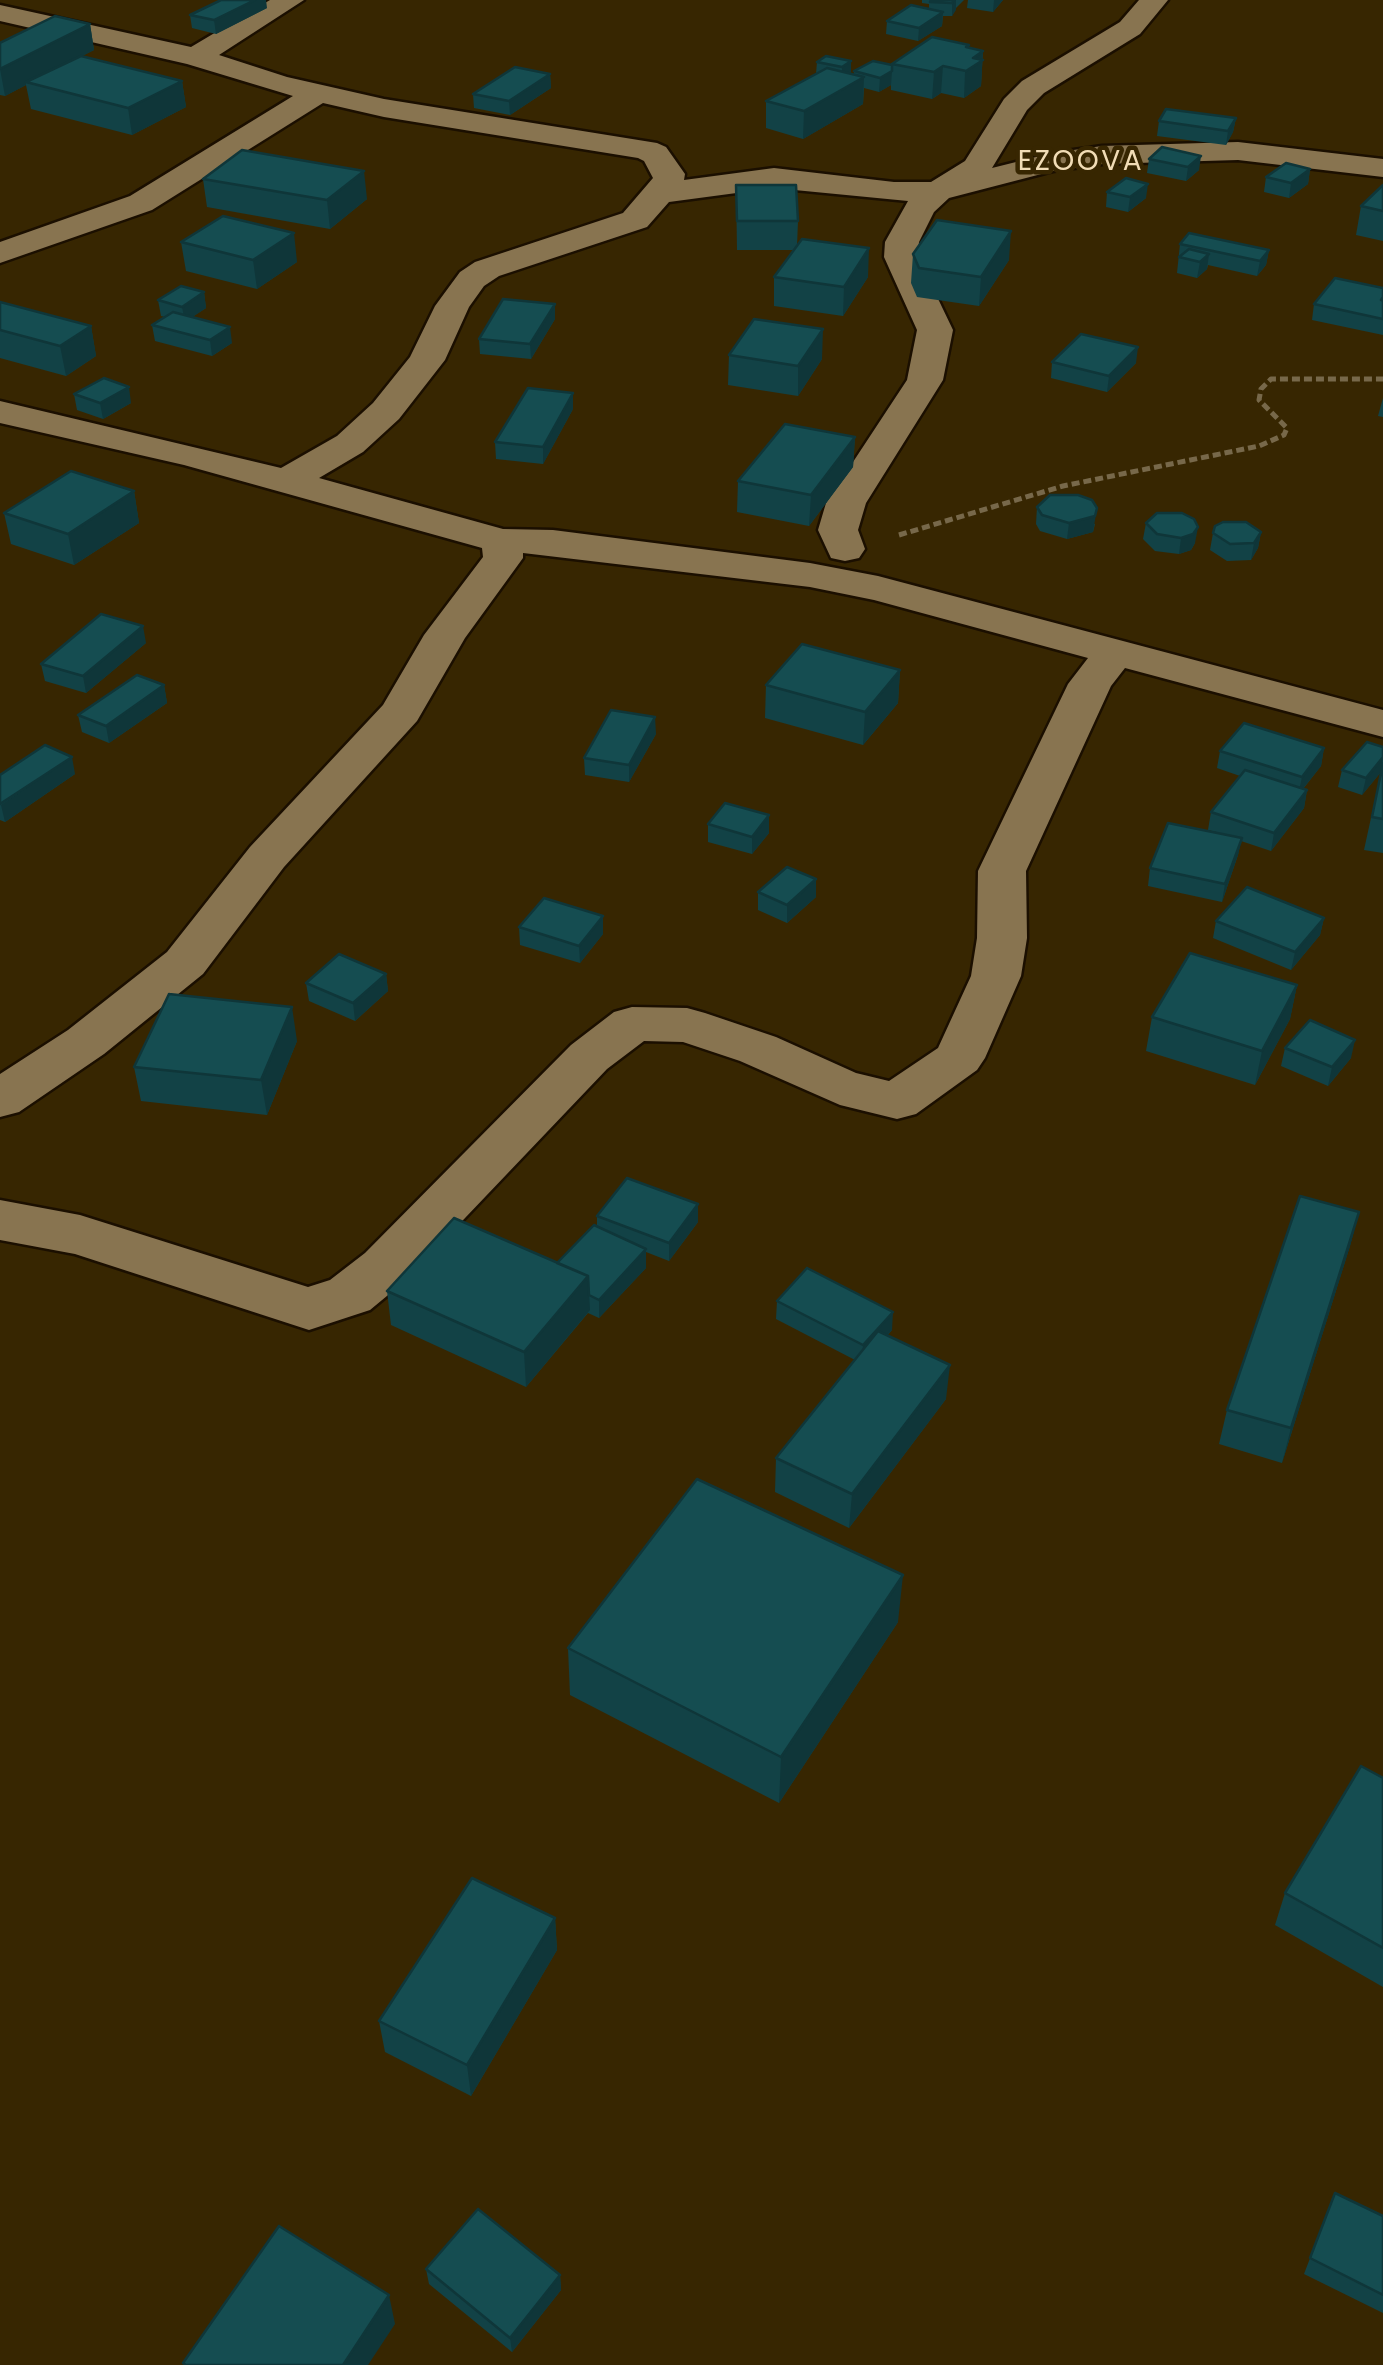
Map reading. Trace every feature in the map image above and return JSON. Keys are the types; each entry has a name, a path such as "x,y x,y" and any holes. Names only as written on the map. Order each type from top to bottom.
{"street":[{"path":"195,56 290,0"},
{"path":"845,549 838,530 846,503 925,380 934,346 936,330 900,257 902,242 920,206 977,167 1015,105 1033,88 1130,28 1154,0"},
{"path":"0,13 195,56 317,94 416,115 646,150 655,154 669,174 668,181 652,195"},
{"path":"0,252 141,203 317,94"},
{"path":"652,195 706,184 774,178 894,192 938,191 1052,162 1102,155 1238,151 1383,168"},
{"path":"288,480 328,460 378,419 428,360 452,306 472,279 487,268 634,220 653,204 652,195"},
{"path":"0,412 192,454 501,541 554,542 810,575 943,604 1383,724"},
{"path":"0,1099 86,1042 185,963 268,857 401,712 446,634 503,558 501,541"},
{"path":"0,1220 97,1240 309,1309 350,1296 385,1266 589,1057 632,1024 686,1025 758,1049 840,1087 897,1101 959,1058 996,976 1002,938 1002,871 1090,684 1115,651"}],"path":[{"path":"845,549 1062,486 1259,446 1284,435 1287,428 1259,400 1261,389 1271,379 1383,378"}],"building":[{"path":"221,0 255,0 214,20 190,15"},
{"path":"911,5 943,12 919,28 887,21"},
{"path":"55,16 90,24 0,69 0,43"},
{"path":"932,37 983,51 973,58 983,60 966,71 943,66 934,72 892,64"},
{"path":"81,56 182,81 128,108 26,82"},
{"path":"826,56 851,61 842,67 817,62"},
{"path":"873,61 892,65 892,71 880,78 854,71"},
{"path":"515,67 550,74 509,101 473,94"},
{"path":"827,68 864,77 804,111 766,101"},
{"path":"1166,109 1236,118 1228,131 1159,121"},
{"path":"1162,147 1201,156 1188,167 1149,159"},
{"path":"242,150 364,171 327,200 203,179"},
{"path":"1286,163 1310,169 1291,183 1266,177"},
{"path":"1126,178 1148,184 1130,197 1107,192"},
{"path":"736,185 796,185 798,221 737,221"},
{"path":"1383,185 1383,211 1361,206"},
{"path":"223,216 294,233 253,260 181,242"},
{"path":"937,220 1011,231 981,277 919,268 913,254"},
{"path":"1189,233 1269,250 1260,261 1180,244"},
{"path":"802,239 869,248 844,287 774,277"},
{"path":"1189,249 1209,254 1200,262 1179,257"},
{"path":"1335,278 1383,288 1383,319 1314,304"},
{"path":"181,286 204,292 182,307 158,300"},
{"path":"503,299 555,304 530,344 479,339"},
{"path":"0,302 91,326 60,346 0,330"},
{"path":"173,312 230,327 210,340 152,325"},
{"path":"754,319 823,329 798,366 729,355"},
{"path":"1081,334 1138,347 1109,376 1052,362"},
{"path":"104,378 129,387 100,403 74,394"},
{"path":"528,388 573,393 543,447 495,442"},
{"path":"785,424 855,437 811,495 738,481"},
{"path":"71,471 134,491 68,534 4,513"},
{"path":"1050,495 1078,495 1092,500 1097,508 1095,516 1069,523 1042,515 1037,507"},
{"path":"1157,513 1182,513 1194,519 1198,527 1193,534 1181,538 1157,534 1146,523"},
{"path":"1246,522 1261,532 1254,543 1230,544 1213,533 1215,526"},
{"path":"101,614 143,626 83,676 41,664"},
{"path":"802,644 900,670 865,712 766,685"},
{"path":"137,675 164,685 106,726 78,715"},
{"path":"611,710 655,717 629,765 584,758"},
{"path":"1244,723 1324,748 1302,777 1220,751"},
{"path":"1367,742 1383,747 1383,757 1366,778 1342,770"},
{"path":"45,745 72,757 0,804 0,775"},
{"path":"1383,763 1383,819 1372,817"},
{"path":"1245,770 1307,790 1274,833 1211,812"},
{"path":"725,803 769,815 752,837 708,824"},
{"path":"1168,823 1242,838 1225,884 1150,868"},
{"path":"787,867 816,879 787,905 758,892"},
{"path":"1247,887 1324,918 1295,952 1216,921"},
{"path":"544,898 603,916 579,946 519,927"},
{"path":"1190,953 1297,985 1262,1051 1152,1017"},
{"path":"339,954 386,974 353,1003 306,983"},
{"path":"169,994 292,1007 261,1080 134,1067"},
{"path":"1310,1020 1355,1040 1332,1067 1285,1048"},
{"path":"627,1178 698,1204 669,1243 597,1216"},
{"path":"1300,1196 1359,1212 1291,1428 1227,1410"},
{"path":"454,1218 588,1276 524,1352 387,1291"},
{"path":"594,1225 646,1249 599,1300 589,1295 588,1276 557,1263"},
{"path":"807,1268 893,1312 863,1345 777,1301"},
{"path":"878,1331 950,1365 852,1494 776,1458"},
{"path":"697,1479 903,1575 781,1757 568,1648"},
{"path":"1361,1766 1383,1778 1383,1948 1285,1893"},
{"path":"472,1878 555,1918 467,2065 379,2021"},
{"path":"1335,2193 1383,2216 1383,2295 1310,2258"},
{"path":"478,2209 560,2275 510,2338 426,2269"},
{"path":"279,2226 389,2295 343,2365 183,2363"}],"district":[{"name":"EZOOVA","path":"1081,163"}]}
